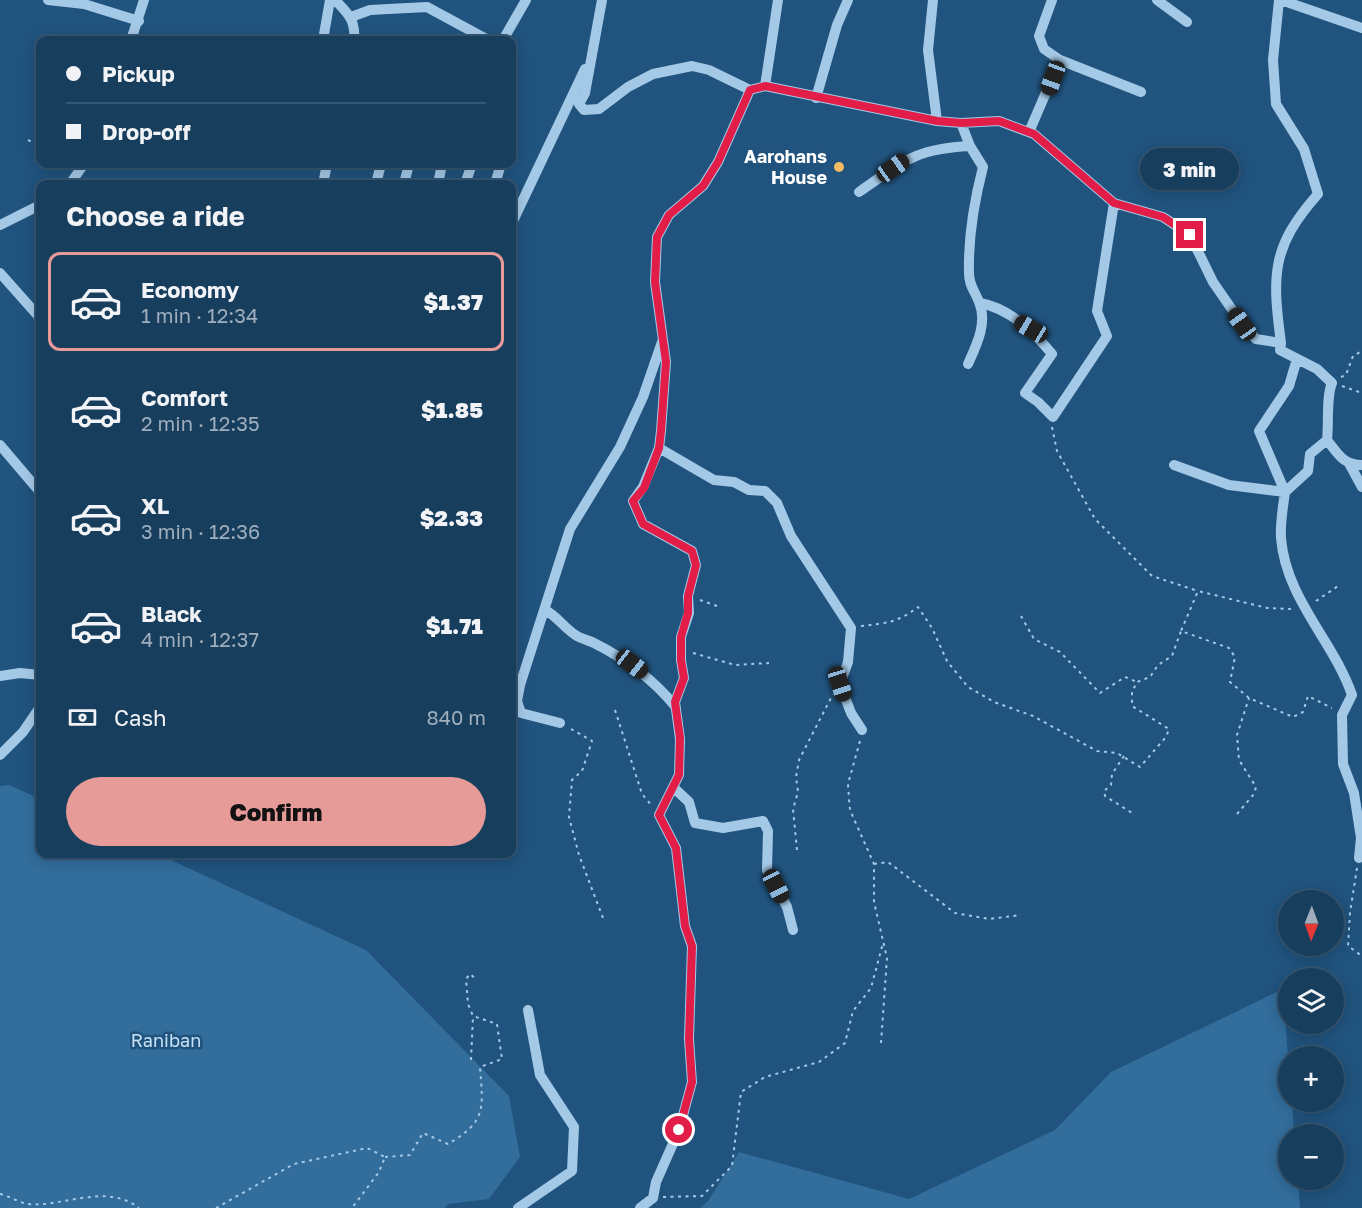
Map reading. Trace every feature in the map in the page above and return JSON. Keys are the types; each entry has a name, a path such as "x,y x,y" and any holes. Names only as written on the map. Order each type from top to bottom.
{"street":[{"path":"48,0 84,3 139,21"},
{"path":"133,36 144,0"},
{"path":"324,36 330,0"},
{"path":"335,0 351,17 355,29 354,36"},
{"path":"505,36 526,0"},
{"path":"602,0 585,93 579,104 584,110 589,112 599,109 628,87 653,74 692,66 709,70 750,90 765,86 937,121 962,123 999,121 1029,132 1114,203 1163,217 1190,235 1213,282 1242,324 1256,339 1281,343"},
{"path":"765,86 778,0"},
{"path":"816,98 837,25 848,0"},
{"path":"933,0 928,50 937,121"},
{"path":"1052,0 1039,36 1044,48 1060,60 1141,92"},
{"path":"1157,0 1187,21"},
{"path":"1362,28 1280,0 1273,60 1276,104 1304,149 1318,194 1295,219 1280,246 1276,285 1280,350 1317,369 1332,383 1329,392 1327,440 1341,459 1350,465 1362,487"},
{"path":"351,17 370,10 427,7 481,36"},
{"path":"516,215 594,50"},
{"path":"1029,132 1060,60"},
{"path":"640,1208 653,1198 656,1182 679,1130 692,1082 689,1039 692,946 685,926 676,848 659,815 679,775 680,738 675,706 684,678 681,649 688,613 688,596 696,565 692,551 643,524 633,501 644,488 659,448 666,362 655,282 657,237 669,215 703,186 718,162 750,90"},
{"path":"962,123 970,146 983,167 972,213 969,274 970,289 980,303 981,337 968,364"},
{"path":"859,192 910,156 936,148 970,146"},
{"path":"980,303 991,305 1031,329 1052,354 1025,393 1053,417 1107,336 1097,310 1114,203"},
{"path":"0,225 36,207"},
{"path":"0,273 36,314"},
{"path":"560,723 521,713 517,701 570,529 620,447 643,398 662,342"},
{"path":"1297,359 1289,386 1259,431 1285,492 1282,545 1289,574 1304,609 1342,667 1353,695 1342,715 1343,764 1354,794 1361,838 1359,858"},
{"path":"1174,465 1229,485 1285,492 1308,471 1310,454 1327,440"},
{"path":"0,445 36,487"},
{"path":"659,448 714,480 734,482 749,490 765,491 777,503 791,536 851,628 848,662 840,684 848,706 862,730"},
{"path":"1350,465 1362,465"},
{"path":"544,610 552,613 579,638 632,664 651,679 675,706"},
{"path":"0,676 20,673 36,675"},
{"path":"0,755 23,732 36,713"},
{"path":"674,788 688,802 695,823 723,828 763,821 768,831 767,870 786,907 793,930"},
{"path":"518,1208 572,1171 574,1127 540,1075 528,1010"}],"path":[{"path":"28,140 36,144"},
{"path":"1332,383 1346,375 1353,356 1362,351"},
{"path":"1332,383 1362,393"},
{"path":"1053,417 1052,431 1057,451 1095,519 1152,576 1197,591 1267,608 1304,609 1338,586"},
{"path":"851,628 884,625 902,619 918,607 932,628 947,661 968,687 994,702 1033,716 1097,751 1124,756 1140,767 1166,737 1169,729 1132,706 1132,692 1137,682 1150,677 1158,665 1172,656 1197,591"},
{"path":"688,596 717,606"},
{"path":"1021,616 1034,639 1060,652 1100,693 1125,677 1137,682"},
{"path":"1181,631 1231,650 1235,657 1230,682 1249,698 1293,717 1303,712 1308,696 1342,715"},
{"path":"681,649 735,666 769,663"},
{"path":"797,850 794,809 798,792 796,777 799,760 827,702 840,684"},
{"path":"1237,814 1254,794 1256,787 1239,760 1237,735 1249,698"},
{"path":"615,710 642,794 659,815"},
{"path":"560,723 592,741 582,771 573,780 569,817 579,855 603,918"},
{"path":"862,730 848,784 850,810 874,864 874,903 887,958 881,1043"},
{"path":"1124,756 1112,774 1111,785 1104,791 1105,796 1132,813"},
{"path":"1359,858 1350,913 1348,946 1354,953 1362,956"},
{"path":"874,864 888,862 955,913 989,919 1021,915"},
{"path":"653,1198 702,1196 732,1166 741,1092 765,1077 819,1062 844,1043 853,1011 871,988 883,943"},
{"path":"471,1060 473,1016 468,1004 466,979 470,974 476,980"},
{"path":"216,1208 294,1164 367,1148 385,1157 410,1155 423,1133 448,1144 467,1133 483,1110 480,1067 502,1059 497,1024 473,1016"},
{"path":"352,1208 379,1172 385,1157"},
{"path":"0,1194 27,1204 100,1196 129,1200 139,1208"}],"green space":[{"name":"Raniban","path":"9,785 36,797 36,858 167,858 366,950 509,1096 520,1157 489,1199 448,1204 445,1208 0,1208 0,786"},
{"path":"1278,991 1278,1034 1286,1034 1287,1046 1278,1046 1278,1112 1293,1112 1293,1124 1278,1124 1278,1190 1299,1190 1300,1208 700,1208 708,1201 739,1152 909,1199 1055,1130 1111,1072"}],"place":[{"name":"Aarohans House","path":"839,167"}],"route":[{"path":"679,1130 692,1082 689,1039 692,946 685,926 676,848 659,815 679,775 680,738 675,716 675,702 684,678 681,637 688,613 688,596 696,565 692,551 643,524 633,501 644,488 652,461 659,448 666,362 658,320 654,253 657,237 669,215 703,186 718,162 750,90 765,86 858,107 937,121 962,123 999,121 1034,134 1114,203 1163,217 1190,235"}]}
